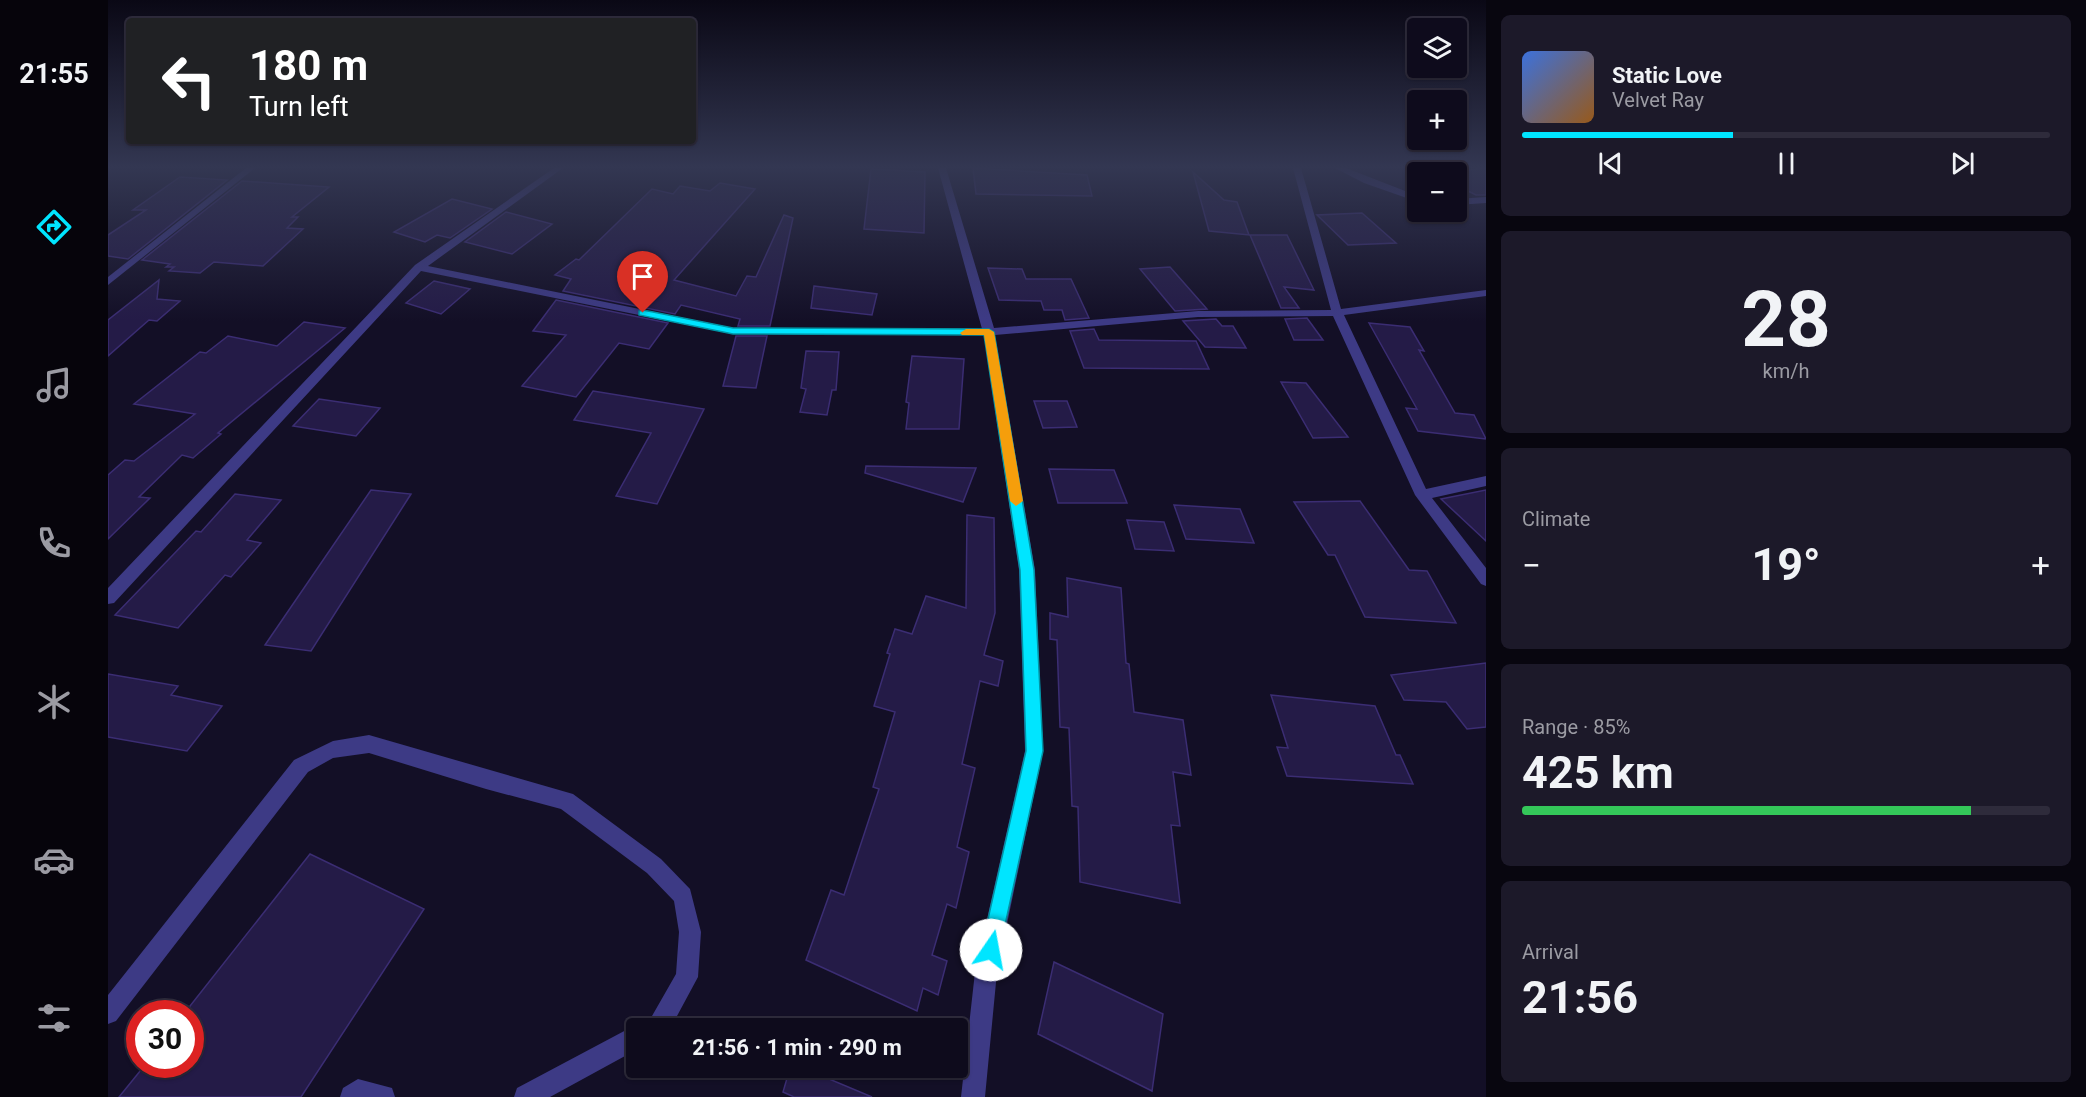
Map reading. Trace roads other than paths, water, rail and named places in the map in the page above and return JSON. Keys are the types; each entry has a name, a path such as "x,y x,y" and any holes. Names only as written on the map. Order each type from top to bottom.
{"street":[{"path":"108,282 187,219"},
{"path":"108,598 419,267 487,219"},
{"path":"957,219 989,332 1027,570 1034,751 986,972 972,1097"},
{"path":"1311,219 1336,313 1422,495 1486,580"},
{"path":"419,267 733,331 989,332 1198,314 1336,313 1486,293"},
{"path":"1422,495 1486,481"},
{"path":"108,1013 301,766 329,749 353,744 369,744 486,780 566,801 654,866 683,896 690,932 687,977 663,1018"},
{"path":"526,1097 626,1042"},
{"path":"352,1097 358,1091 383,1097"}]}
